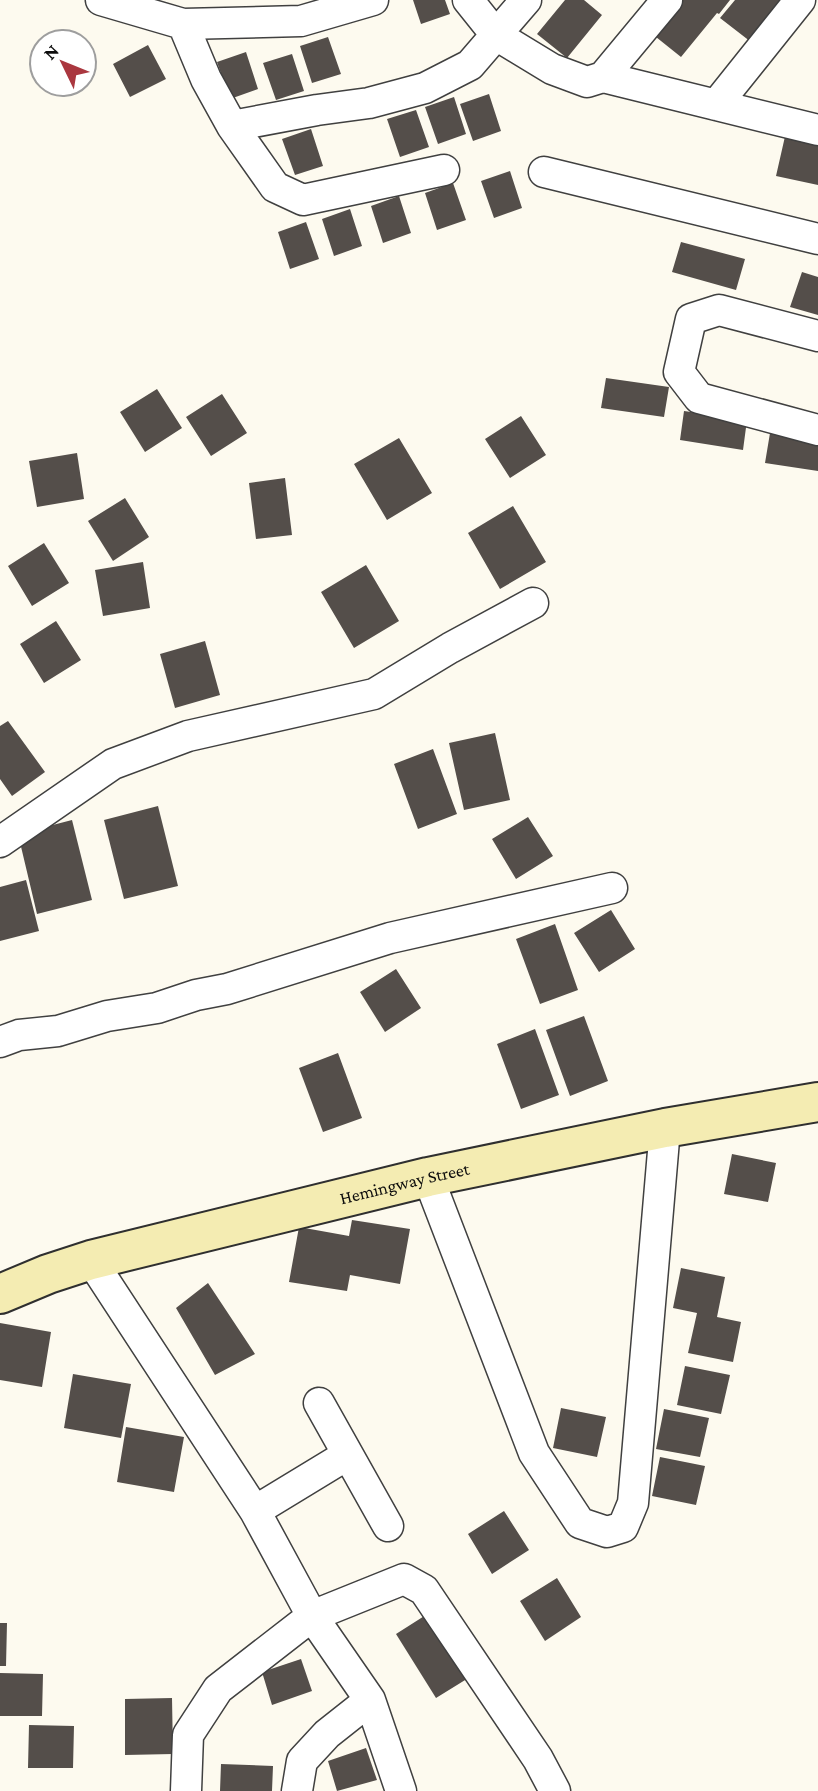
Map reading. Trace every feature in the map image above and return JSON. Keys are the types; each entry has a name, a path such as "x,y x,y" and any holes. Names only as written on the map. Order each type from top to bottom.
{"main road":[{"name":"Hemingway Street","path":"0,1294 91,1260 428,1177 665,1128 818,1102"}],"street":[{"path":"101,0 183,24 301,21 373,0"},
{"path":"468,0 496,35 552,69 587,82 603,77 818,130"},
{"path":"232,126 369,103 425,88 470,65 526,0"},
{"path":"603,77 667,0"},
{"path":"716,105 800,0"},
{"path":"183,24 206,79 232,126 275,187 303,200 444,170"},
{"path":"544,172 818,239"},
{"path":"818,336 719,310 691,319 679,372 699,398 818,430"},
{"path":"0,842 113,764 188,736 374,694 450,648 533,603"},
{"path":"0,1042 19,1035 58,1031 107,1016 157,1008 390,938 612,888"},
{"path":"428,1177 534,1453 580,1523 607,1532 622,1527 633,1503 665,1128"},
{"path":"91,1260 255,1511 312,1616 370,1700 401,1791"},
{"path":"319,1403 388,1526"},
{"path":"255,1511 347,1455"},
{"path":"186,1791 188,1735 218,1689 312,1616 404,1579 424,1590 538,1759 555,1791"},
{"path":"297,1791 302,1761 327,1734 370,1700"}],"building":[{"path":"413,0 445,0 450,14 421,24"},
{"path":"565,0 584,0 602,15 567,58 537,34"},
{"path":"677,0 730,0 681,57 651,33"},
{"path":"735,0 784,0 751,42 720,18"},
{"path":"328,37 341,74 312,83 300,46"},
{"path":"148,45 166,79 130,97 113,64"},
{"path":"246,52 258,89 230,99 217,62"},
{"path":"292,54 304,91 276,100 263,63"},
{"path":"489,94 501,131 473,141 460,104"},
{"path":"454,97 466,134 438,144 425,107"},
{"path":"416,110 429,147 400,157 387,119"},
{"path":"311,129 323,166 295,175 282,139"},
{"path":"786,132 818,139 818,185 776,176"},
{"path":"510,171 522,208 494,218 481,181"},
{"path":"453,183 466,220 437,230 425,193"},
{"path":"399,196 411,233 383,243 371,206"},
{"path":"350,209 362,246 334,256 322,219"},
{"path":"306,222 319,259 290,269 278,232"},
{"path":"681,242 745,259 736,290 672,272"},
{"path":"802,272 818,277 818,315 790,307"},
{"path":"606,378 669,387 664,417 601,408"},
{"path":"157,389 182,428 145,452 120,412"},
{"path":"222,394 247,433 211,456 186,417"},
{"path":"684,411 747,420 743,450 680,440"},
{"path":"521,416 546,455 510,478 485,439"},
{"path":"770,433 818,441 818,471 765,463"},
{"path":"399,438 432,493 387,520 354,464"},
{"path":"77,453 84,499 37,507 29,461"},
{"path":"285,478 292,535 256,539 249,483"},
{"path":"125,498 149,537 113,561 88,521"},
{"path":"513,506 546,562 500,589 468,533"},
{"path":"44,543 69,583 32,606 8,566"},
{"path":"143,562 150,608 103,616 95,570"},
{"path":"366,565 399,621 354,648 321,592"},
{"path":"56,621 81,660 44,683 20,644"},
{"path":"205,641 220,695 175,708 160,654"},
{"path":"8,721 45,772 12,796 0,779 0,726"},
{"path":"495,733 510,800 464,810 449,743"},
{"path":"433,749 457,814 418,829 394,764"},
{"path":"158,806 178,886 124,899 104,820"},
{"path":"528,817 553,856 516,879 492,839"},
{"path":"72,820 92,900 37,914 18,834"},
{"path":"26,880 39,931 0,941 0,887"},
{"path":"611,910 635,949 599,972 574,933"},
{"path":"555,924 578,990 540,1004 516,939"},
{"path":"396,969 421,1008 385,1032 360,992"},
{"path":"584,1016 608,1081 570,1096 546,1030"},
{"path":"535,1029 559,1095 521,1109 497,1044"},
{"path":"338,1053 362,1118 323,1132 299,1068"},
{"path":"732,1154 776,1163 768,1202 724,1194"},
{"path":"352,1220 410,1229 400,1284 350,1275 347,1291 289,1282 299,1227 349,1236"},
{"path":"681,1268 725,1277 717,1317 741,1322 733,1362 688,1353 697,1313 673,1308"},
{"path":"208,1283 255,1354 215,1375 176,1308"},
{"path":"0,1323 51,1332 42,1387 0,1380"},
{"path":"685,1366 730,1375 721,1414 677,1405"},
{"path":"73,1374 131,1384 121,1438 64,1428"},
{"path":"561,1408 606,1417 597,1457 553,1448"},
{"path":"664,1409 709,1418 700,1457 656,1449"},
{"path":"126,1427 184,1437 174,1492 117,1482"},
{"path":"660,1457 705,1466 696,1505 652,1496"},
{"path":"504,1511 529,1550 492,1574 468,1534"},
{"path":"557,1578 581,1617 545,1641 520,1601"},
{"path":"429,1613 470,1677 436,1698 396,1634"},
{"path":"0,1623 7,1623 6,1666 0,1666"},
{"path":"301,1659 312,1691 272,1705 262,1672"},
{"path":"0,1673 43,1674 42,1716 0,1716"},
{"path":"172,1698 173,1754 125,1755 125,1699"},
{"path":"29,1725 74,1726 73,1768 28,1768"},
{"path":"366,1748 377,1780 337,1791 328,1761"},
{"path":"221,1764 273,1766 272,1791 220,1791"}]}
